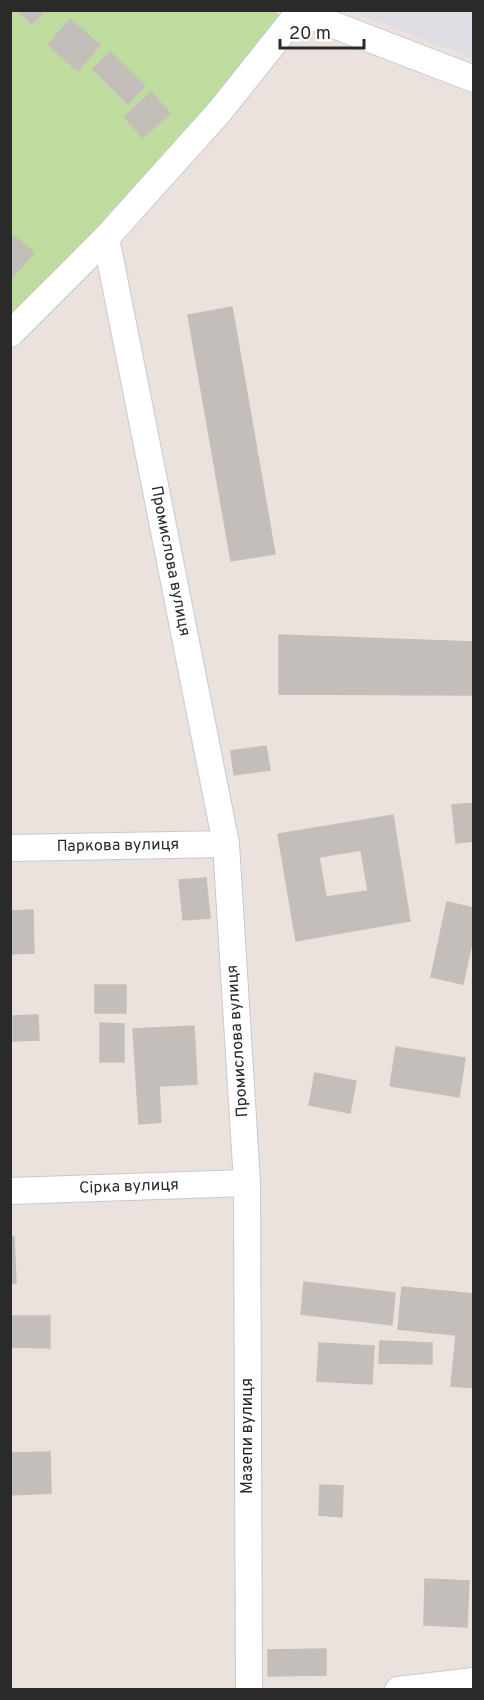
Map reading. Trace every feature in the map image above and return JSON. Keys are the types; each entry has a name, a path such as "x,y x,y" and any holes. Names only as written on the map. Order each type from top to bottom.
{"street":[{"path":"10,334 106,238 220,111 296,12 474,79"},
{"name":"Промислова вулиця","path":"106,238 226,844 247,1183"},
{"name":"Паркова вулиця","path":"10,848 226,844"},
{"name":"Сірка вулиця","path":"10,1191 247,1183"},
{"name":"Мазепи вулиця","path":"247,1183 249,1689"},
{"path":"398,1689 474,1681"}],"shaded area":[{"path":"349,11 473,11 473,58"}],"green space":[{"path":"11,11 275,11 291,26 11,334"}],"building":[{"path":"18,10 45,10 32,24"},
{"path":"70,19 100,45 78,71 48,45"},
{"path":"110,52 145,86 128,104 93,69"},
{"path":"151,92 170,113 143,138 124,117"},
{"path":"15,236 34,253 10,280 10,241"},
{"path":"232,307 275,554 231,561 188,315"},
{"path":"279,635 474,642 474,695 279,694"},
{"path":"266,746 270,770 234,775 231,751"},
{"path":"474,803 474,841 456,843 452,805"},
{"path":"393,815 410,921 296,941 278,834","holes":["361,850 368,891 326,897 319,857"]},
{"path":"206,878 210,918 183,920 179,880"},
{"path":"447,902 474,908 474,933 463,984 431,977"},
{"path":"33,910 34,953 10,954 10,911"},
{"path":"95,985 126,985 126,1013 95,1013"},
{"path":"38,1015 39,1040 13,1041 13,1016"},
{"path":"100,1023 124,1024 124,1062 100,1062"},
{"path":"194,1026 197,1084 159,1086 161,1122 139,1124 133,1029"},
{"path":"396,1047 465,1058 459,1097 390,1086"},
{"path":"315,1073 356,1081 350,1113 309,1105"},
{"path":"10,1237 14,1237 16,1283 10,1283"},
{"path":"304,1282 395,1293 392,1325 301,1314"},
{"path":"402,1287 474,1294 474,1388 451,1386 456,1335 398,1329"},
{"path":"10,1316 50,1316 50,1348 10,1347"},
{"path":"380,1341 432,1343 432,1364 379,1363"},
{"path":"319,1343 374,1346 372,1384 317,1381"},
{"path":"50,1452 51,1493 11,1495 10,1453"},
{"path":"320,1485 343,1486 342,1517 319,1515"},
{"path":"425,1579 469,1581 467,1627 424,1625"},
{"path":"326,1649 326,1675 268,1676 268,1650"}]}
